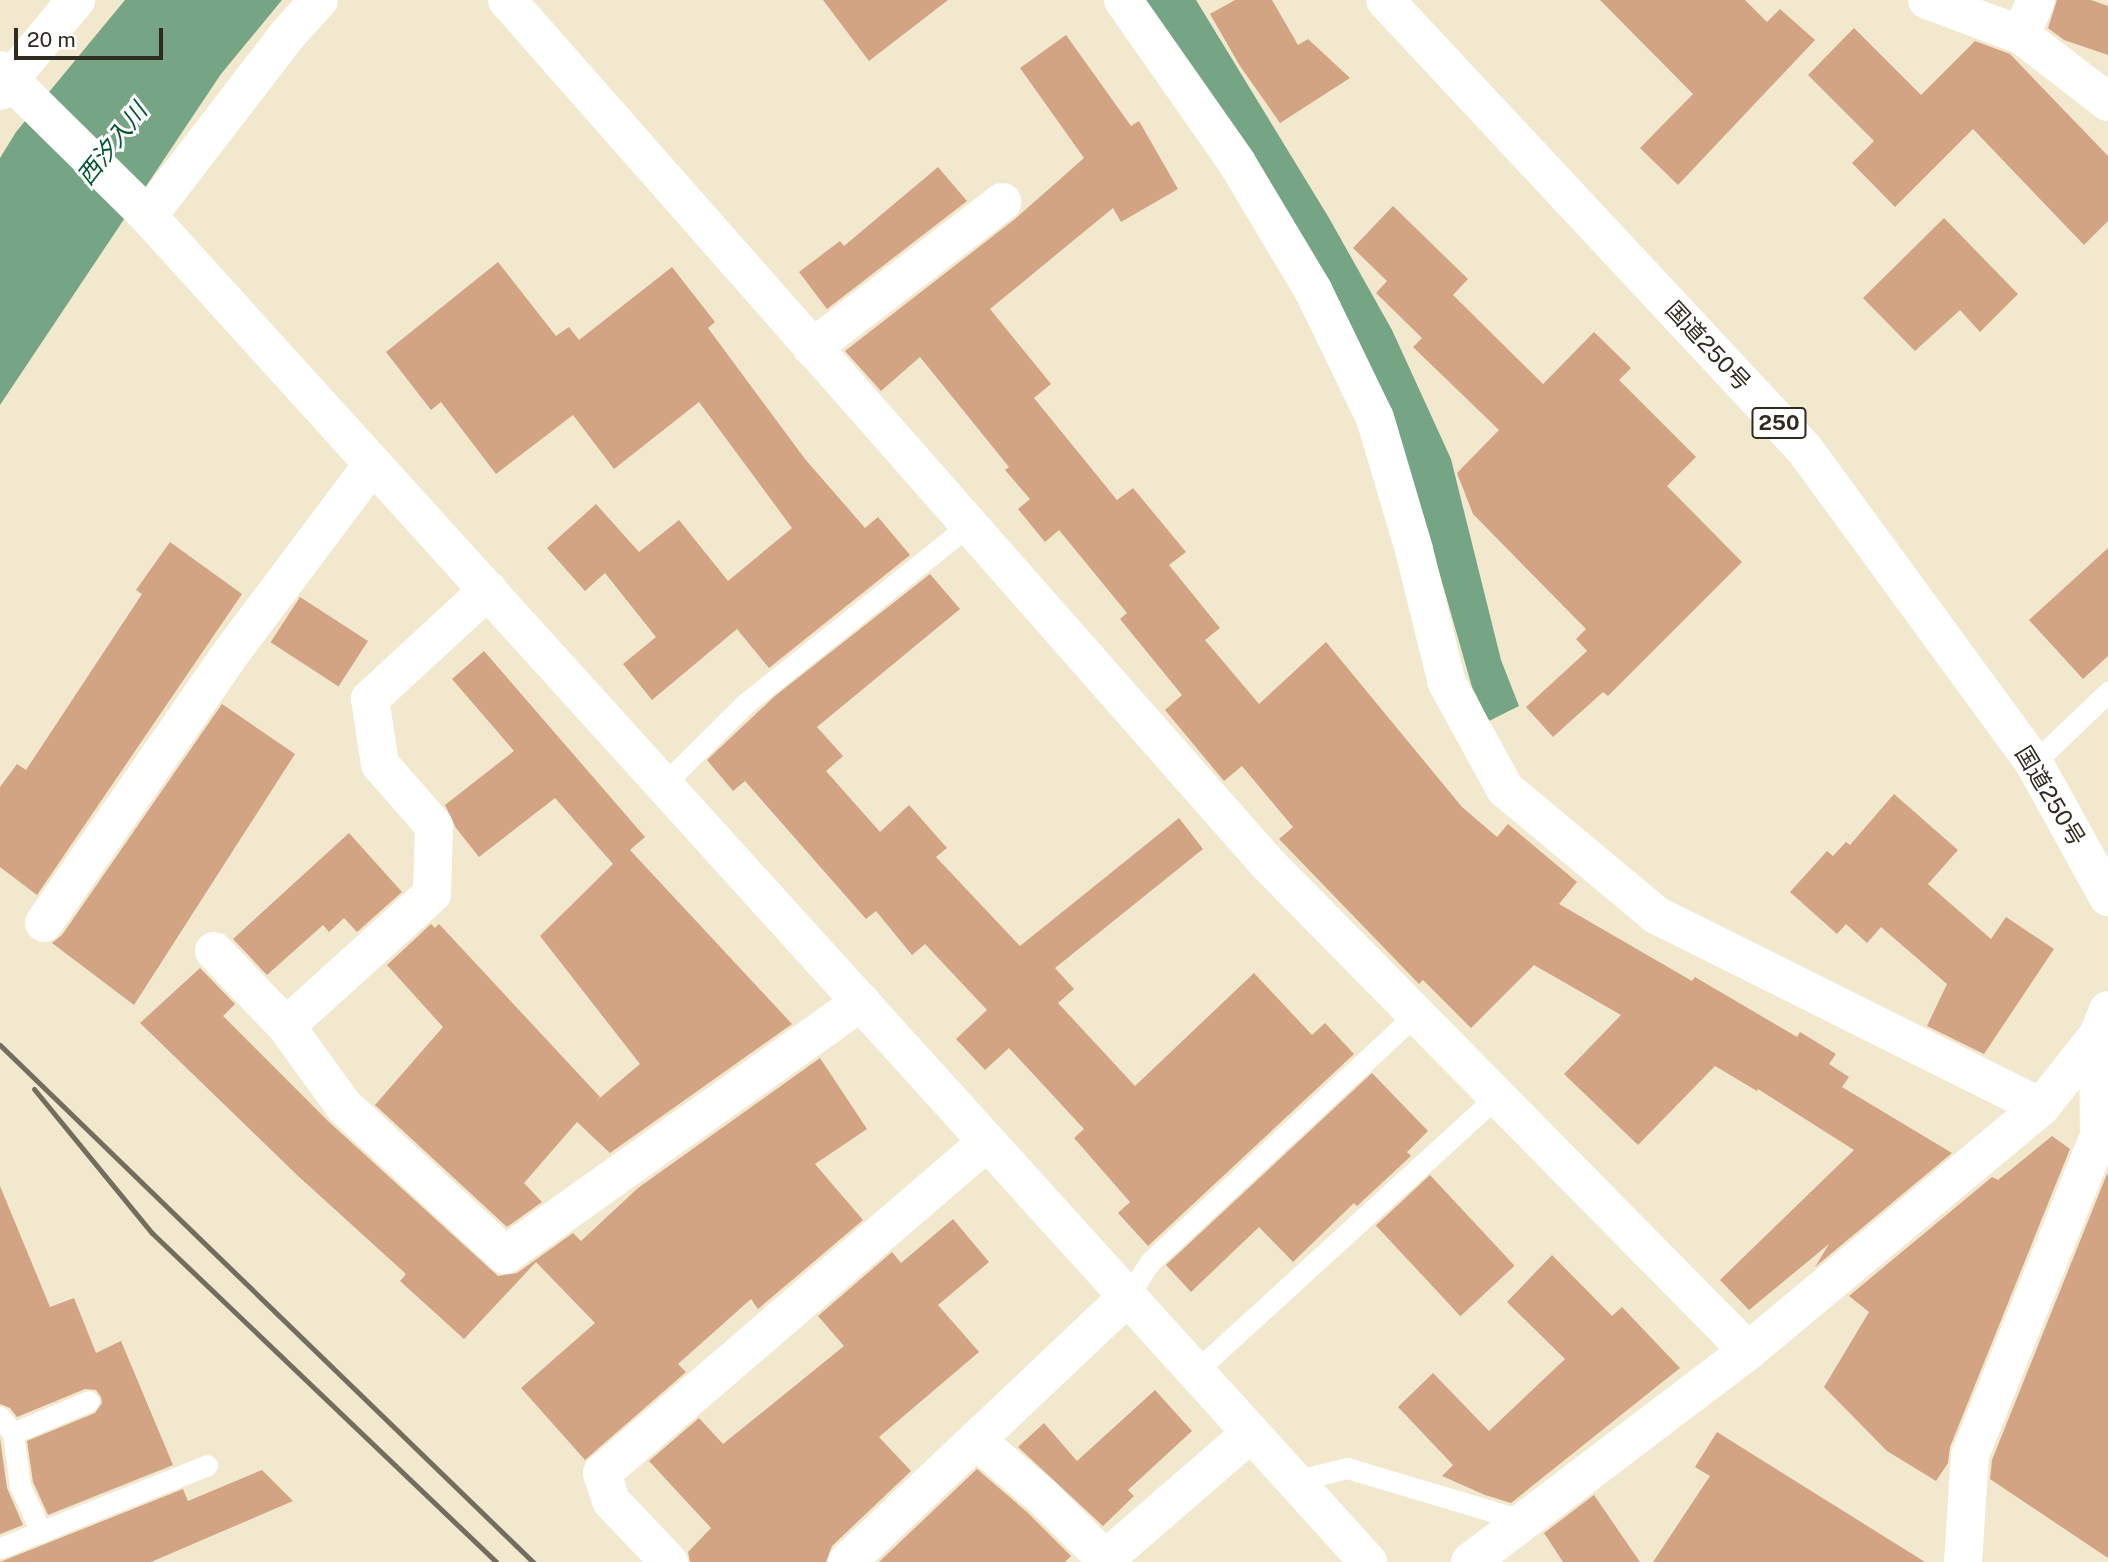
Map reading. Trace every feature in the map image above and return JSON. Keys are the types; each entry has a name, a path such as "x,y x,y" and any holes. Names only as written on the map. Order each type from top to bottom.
{"main road":[{"path":"76,0 3,80 148,216 1368,1562"},
{"path":"148,216 288,34 319,0"},
{"path":"507,0 1268,863 1748,1351"},
{"path":"1123,0 1237,163 1313,290 1375,418 1414,550 1447,683 1505,789 1656,915 2041,1107"},
{"path":"1927,0 2021,34 2108,102"},
{"path":"2021,34 2036,0"},
{"name":"国道250号","path":"1388,1 1805,450 2034,763 2108,897"},
{"path":"812,348 1002,202"},
{"path":"44,923 231,653 373,464"},
{"path":"286,1026 432,894 434,826 380,764 370,699 488,590"},
{"path":"214,951 286,1026 344,1106 505,1255 861,1002"},
{"path":"1503,1547 1748,1351 2041,1107 2103,1022"},
{"path":"1963,1562 1970,1455 2099,1136 2103,1022"},
{"path":"669,1562 611,1501 602,1473 987,1142"},
{"path":"847,1562 1127,1297"},
{"path":"976,1440 1043,1497 1103,1560 1251,1433"}],"lane":[{"path":"663,785 747,704 969,525"},
{"path":"2034,763 2108,692"},
{"path":"1127,1297 1150,1262 1416,1014"},
{"path":"1195,1372 1497,1096"},
{"path":"41,1532 20,1486 6,1425 89,1401"},
{"path":"0,1548 207,1465"},
{"path":"1294,1481 1347,1468 1503,1547"}],"water":[{"name":"西汐入川","path":"125,0 282,0 221,74 0,405 0,158 16,132"},
{"path":"1141,0 1196,0 1329,218 1392,330 1451,459 1501,660 1519,706 1489,721 1472,687 1422,512"}],"building":[{"path":"823,0 948,0 869,61"},
{"path":"1235,0 1272,0 1298,45 1308,39 1350,78 1280,123 1240,66 1210,14"},
{"path":"1600,0 1745,0 1767,22 1780,9 1815,40 1678,185 1640,148 1693,94"},
{"path":"2057,0 2091,0 2108,6 2108,55 2064,40 2048,28"},
{"path":"1854,28 1921,95 1975,41 2010,54 2108,156 2108,221 2084,245 1973,129 1895,207 1852,163 1874,141 1808,75"},
{"path":"1066,35 1131,126 1139,121 1178,189 1121,222 1113,208 990,309 1051,384 1034,398 1117,500 1133,488 1186,552 1169,565 1220,628 1205,640 1259,704 1326,642 1462,807 1497,837 1508,824 1577,882 1559,904 1692,981 1695,977 1797,1037 1800,1032 1836,1054 1829,1064 1849,1077 1842,1087 1952,1153 1815,1267 1829,1244 1749,1310 1720,1280 1854,1150 1758,1089 1757,1091 1715,1066 1638,1145 1564,1074 1621,1015 1534,965 1471,1028 1423,980 1419,984 1279,839 1293,827 1242,766 1224,781 1165,710 1182,695 1120,619 1127,613 1059,530 1045,542 1018,509 1030,499 1005,470 1009,467 920,357 881,391 845,351 1015,219 1084,158 1020,68"},
{"path":"938,167 967,201 827,309 799,272 840,241 844,246"},
{"path":"1393,206 1468,279 1453,295 1543,384 1594,332 1631,368 1619,380 1696,457 1667,486 1742,562 1608,696 1603,692 1553,737 1526,707 1587,651 1576,639 1586,629 1473,514 1457,473 1499,430 1413,347 1422,338 1376,293 1387,281 1353,248"},
{"path":"1944,218 2018,294 1980,332 1960,310 1915,351 1863,298"},
{"path":"498,262 556,336 569,327 579,340 672,267 715,322 708,328 805,459 865,528 878,517 910,555 769,668 737,629 652,700 623,664 656,637 605,573 585,591 547,548 596,504 639,552 679,520 728,581 792,528 699,402 614,469 573,415 496,474 441,402 431,410 386,352"},
{"path":"170,542 242,594 37,895 0,867 0,787 17,764 26,770 142,594 136,590"},
{"path":"2108,548 2108,656 2083,679 2029,620"},
{"path":"930,574 960,609 817,727 843,756 826,771 880,832 909,805 947,848 936,857 1020,946 1179,818 1203,849 1055,968 1074,989 1058,1003 1135,1086 1254,973 1312,1035 1325,1023 1354,1054 1148,1246 1118,1213 1130,1202 1074,1138 1084,1129 1009,1048 985,1070 956,1039 987,1010 925,944 912,955 876,911 866,919 745,781 733,791 707,760 775,696"},
{"path":"300,597 368,641 339,686 271,642"},
{"path":"484,651 645,837 630,850 792,1024 610,1153 577,1122 524,1183 542,1202 507,1227 375,1105 443,1027 387,965 431,924 435,928 439,924 600,1097 595,1102 640,1064 540,936 613,864 555,798 479,857 456,828 445,805 514,751 452,679"},
{"path":"222,704 295,754 134,1005 52,943 62,935"},
{"path":"1894,794 1958,850 1928,884 1991,939 2006,917 2054,949 1984,1054 1927,1026 1947,984 1881,927 1867,943 1846,924 1837,934 1790,892 1827,851 1833,856 1846,842 1850,845"},
{"path":"349,833 402,892 357,932 344,918 329,932 323,925 267,975 233,939"},
{"path":"200,968 235,1004 223,1016 329,1122 498,1276 517,1273 573,1233 581,1241 638,1188 820,1058 867,1129 815,1164 863,1220 758,1309 751,1299 678,1364 686,1372 585,1460 521,1388 595,1323 536,1262 464,1339 400,1281 406,1274 297,1175 140,1023"},
{"path":"1372,1073 1428,1131 1407,1152 1411,1156 1357,1206 1354,1203 1293,1262 1259,1227 1191,1292 1166,1265"},
{"path":"2052,1136 2070,1149 1950,1447 1948,1463 1936,1481 1887,1451 1824,1387 1869,1312 1849,1296 1992,1177 1998,1180"},
{"path":"2107,1174 2108,1558 1990,1479 1992,1460"},
{"path":"1430,1175 1515,1266 1460,1316 1376,1225"},
{"path":"0,1186 50,1307 74,1298 96,1353 121,1341 173,1465 48,1515 33,1482 27,1441 95,1413 102,1403 96,1390 85,1389 17,1417 10,1408 0,1404"},
{"path":"953,1219 989,1262 938,1305 979,1352 879,1437 911,1471 832,1546 826,1562 690,1562 688,1552 711,1528 649,1461 699,1418 723,1444 844,1346 818,1316 892,1252 901,1263"},
{"path":"1552,1255 1612,1316 1622,1307 1680,1368 1511,1503 1442,1476 1453,1465 1398,1407 1433,1373 1489,1431 1565,1359 1507,1302"},
{"path":"1155,1390 1192,1431 1128,1490 1134,1496 1103,1526 1018,1447 1044,1423 1077,1461"},
{"path":"1717,1432 1925,1562 1653,1562 1710,1476 1695,1467"},
{"path":"0,1438 7,1488 23,1525 0,1534"},
{"path":"977,1469 1028,1513 1071,1556 1065,1562 879,1562"},
{"path":"262,1470 293,1501 151,1562 0,1562 183,1489 188,1501"},
{"path":"1594,1495 1640,1562 1563,1562 1544,1533"}],"railway":[{"path":"0,1045 533,1562"},
{"path":"34,1089 152,1233 496,1562"}]}
